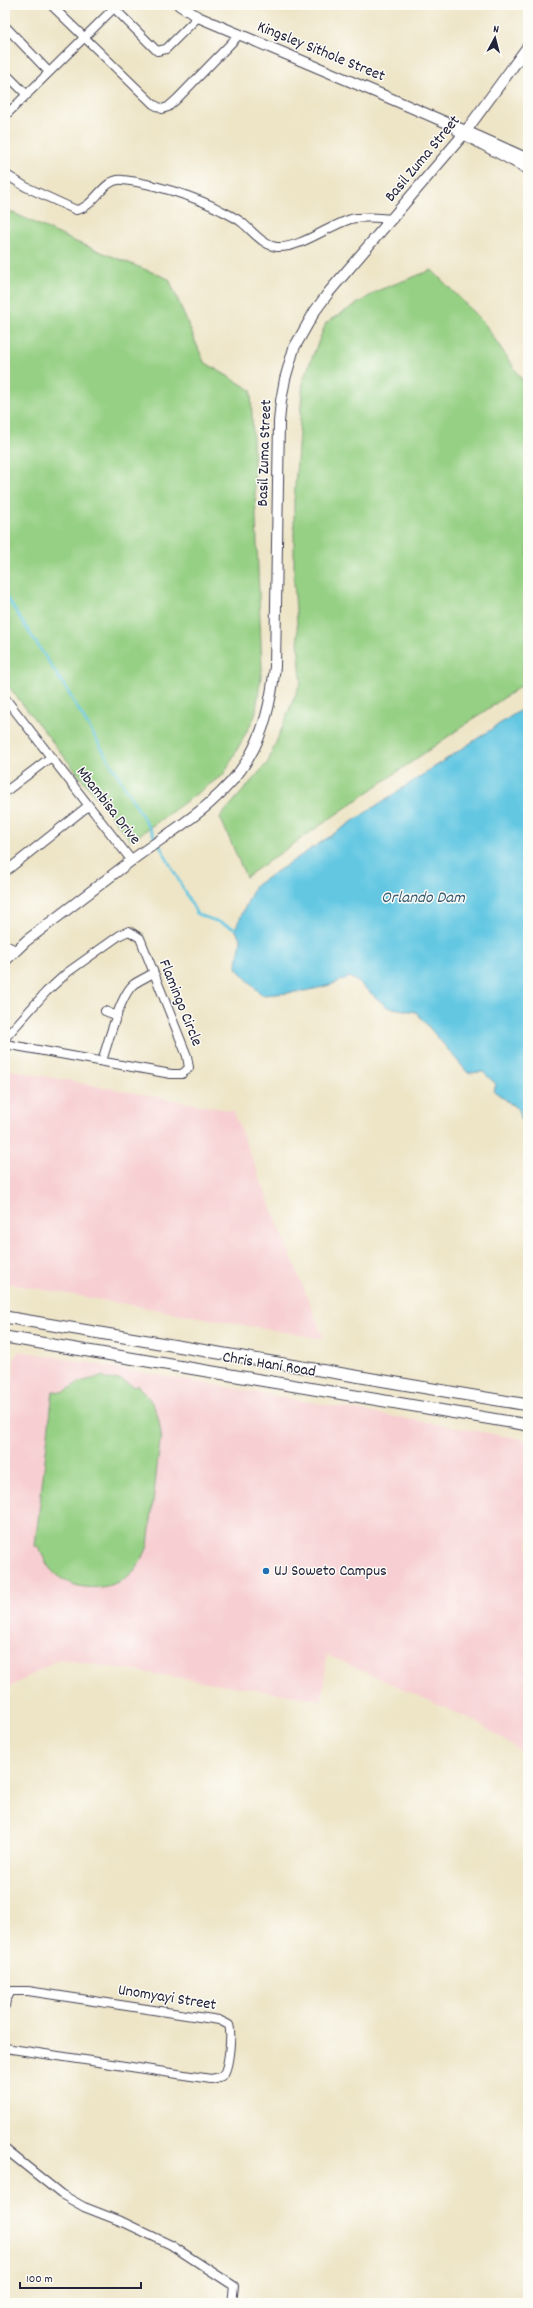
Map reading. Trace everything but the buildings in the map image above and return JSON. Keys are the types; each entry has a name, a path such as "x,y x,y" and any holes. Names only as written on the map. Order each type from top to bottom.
{"main road":[{"name":"Chris Hani Road","path":"5,1318 528,1405"},
{"name":"Chris Hani Road","path":"5,1337 528,1425"}],"street":[{"path":"51,5 153,104 162,109 168,107 177,99 240,34"},
{"name":"Kingsley Sithole Street","path":"179,5 198,16 387,95 465,133 528,169"},
{"path":"5,116 84,38 112,7 155,50 160,52 166,50 198,16"},
{"path":"5,26 50,72"},
{"name":"Basil Zuma Street","path":"132,861 204,808 232,780 251,754 265,720 271,700 275,667 279,422 285,379 294,348 315,311 465,133 528,46"},
{"path":"5,73 27,95"},
{"name":"Kingsley Sithole Street","path":"465,133 528,159"},
{"path":"5,174 26,187 76,210 86,206 109,184 119,180 166,190 202,201 220,210 239,220 265,242 275,247 292,245 350,220 363,218 393,219"},
{"name":"Mbambisa Drive","path":"5,698 8,709 51,757 132,861 5,960"},
{"path":"5,792 51,757"},
{"path":"5,872 88,806"},
{"name":"Flamingo Circle","path":"5,1038 46,992 68,972 125,932 132,932 140,938 187,1056 187,1071 177,1074 5,1044"},
{"path":"5,945 16,950"},
{"path":"102,1061 117,1016 131,987 153,973"},
{"path":"105,1011 117,1016"},
{"name":"Unomyayi Street","path":"5,2006 6,2000 11,1992 17,1990 36,1992 219,2020 230,2025 231,2039 224,2073 218,2078 211,2079 5,2048"},
{"path":"5,2149 61,2194 84,2207 125,2223 171,2245 234,2286 232,2303"}],"shaded area":[{"path":"5,1069 233,1111 324,1339 5,1283"},
{"name":"UJ Soweto Campus","path":"19,1351 528,1440 528,1756 475,1721 327,1655 322,1700 59,1659 5,1690 5,1488 14,1358"}],"green space":[{"path":"5,209 76,242 169,279 204,362 251,390 262,670 255,716 224,774 131,841 5,682"},
{"path":"432,270 484,323 528,389 528,681 246,877 220,817 268,762 301,681 294,582 294,501 303,380 326,323 379,290"},
{"path":"104,1376 105,1379 122,1380 135,1387 137,1385 154,1406 161,1433 148,1546 133,1572 116,1583 95,1588 74,1585 55,1574 48,1566 39,1547 35,1546 53,1391 64,1392 79,1382"}],"water":[{"name":"Orlando Dam","path":"528,705 528,1123 522,1122 519,1110 494,1091 496,1084 483,1072 468,1073 416,1012 387,1007 358,982 349,977 339,982 318,988 296,992 262,995 236,968 241,940 235,929 255,886"}],"waterway":[{"path":"5,595 65,687 156,839"},
{"path":"159,844 197,914 237,929"}],"place":[{"name":"UJ Soweto Campus","path":"266,1571"}]}
